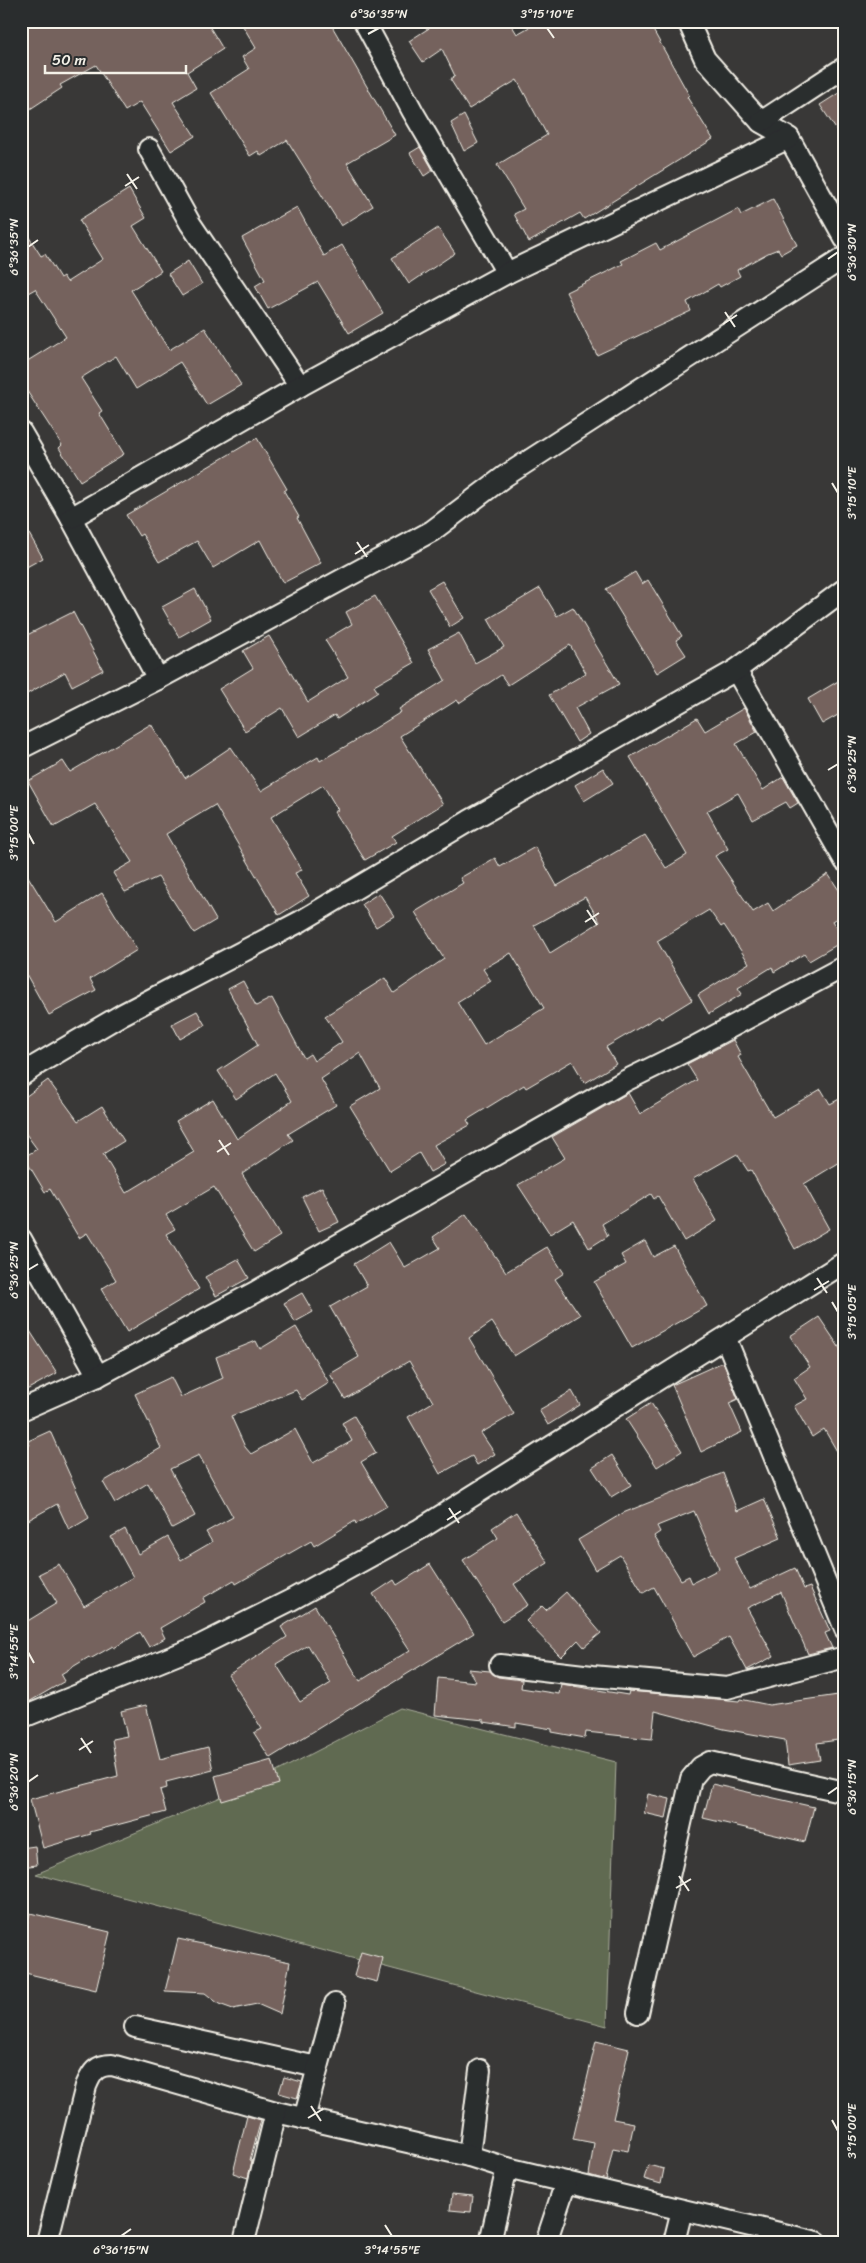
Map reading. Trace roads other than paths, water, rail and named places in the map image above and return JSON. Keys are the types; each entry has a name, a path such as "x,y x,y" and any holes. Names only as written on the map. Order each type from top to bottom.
{"street":[{"path":"364,21 413,112 507,273"},
{"path":"688,21 705,59 761,122 790,138 845,239"},
{"path":"761,122 845,67"},
{"path":"71,518 300,386 507,273 790,138"},
{"path":"150,149 190,223 300,386"},
{"path":"21,748 158,679 432,531 506,476 845,257"},
{"path":"21,432 71,518 158,679"},
{"path":"21,1076 123,1014 301,921 469,821 736,670 845,589"},
{"path":"736,670 845,861"},
{"path":"21,1410 98,1376 257,1291 625,1081 692,1048 845,966"},
{"path":"21,1239 98,1376"},
{"path":"21,1718 202,1645 291,1600 420,1529 726,1339 845,1262"},
{"path":"726,1339 845,1629"},
{"path":"500,1665 592,1676 727,1688 845,1657"},
{"path":"638,2013 691,1779 701,1767 710,1762 845,1792"},
{"path":"304,2119 335,2004"},
{"path":"135,2027 317,2067"},
{"path":"47,2242 86,2086 92,2072 101,2065 112,2065 304,2119 469,2156 507,2168 682,2210 746,2234 817,2242"},
{"path":"469,2156 480,2070"},
{"path":"244,2242 276,2112"},
{"path":"490,2242 507,2168"},
{"path":"546,2242 566,2182"},
{"path":"674,2242 682,2210"}]}
